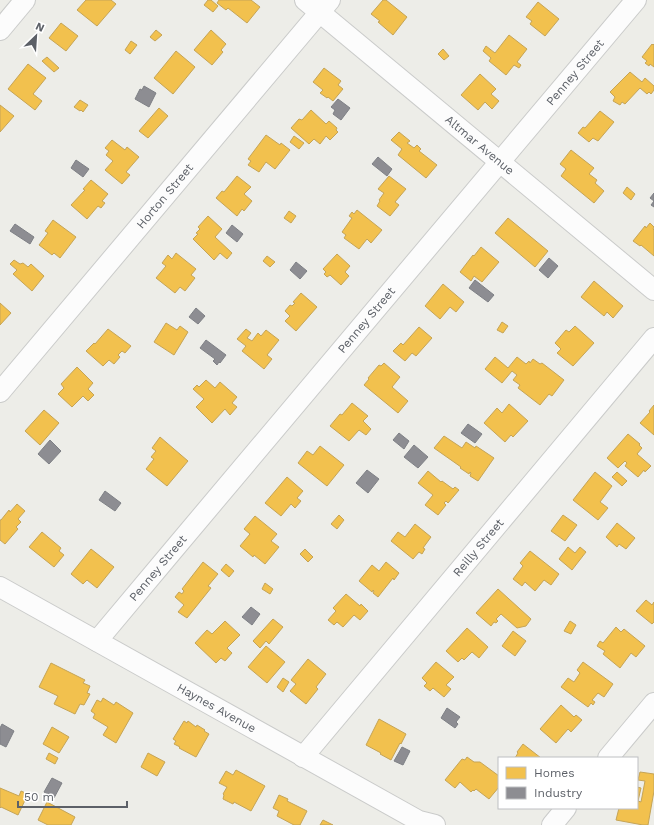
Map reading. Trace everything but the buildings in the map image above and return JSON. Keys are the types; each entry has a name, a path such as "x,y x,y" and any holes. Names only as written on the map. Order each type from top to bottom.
{"street":[{"path":"0,30 25,0"},
{"name":"Penney Street","path":"97,641 636,0"},
{"name":"Altmar Avenue","path":"318,4 500,162 654,290"},
{"name":"Horton Street","path":"0,392 318,4"},
{"name":"Reilly Street","path":"302,757 654,338"},
{"name":"Haynes Avenue","path":"0,587 419,822 435,825"},
{"path":"609,757 654,703"},
{"path":"552,825 565,809"}]}
